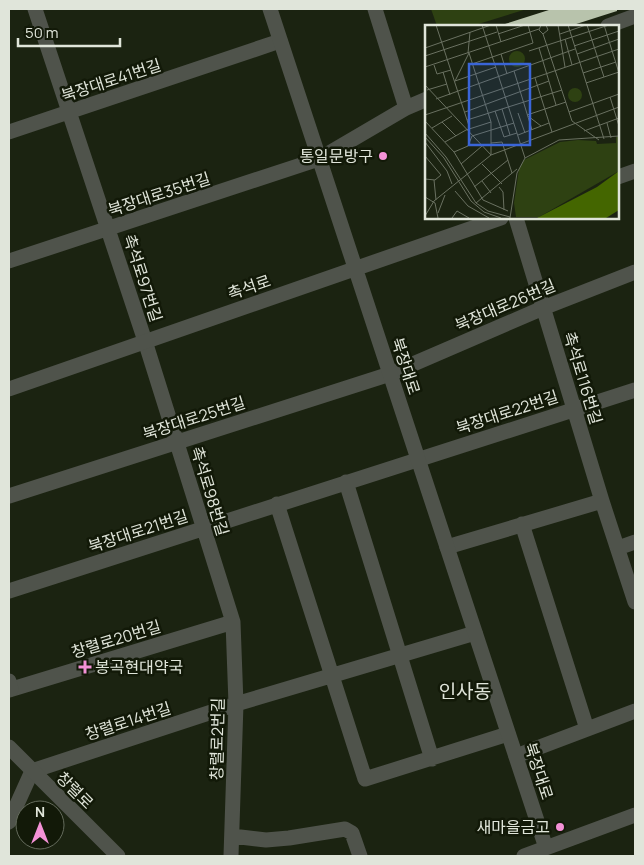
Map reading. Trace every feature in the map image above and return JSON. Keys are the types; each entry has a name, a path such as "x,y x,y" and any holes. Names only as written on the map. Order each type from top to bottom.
{"street":[{"name":"촉석로97번길","path":"35,9 145,342"},
{"name":"북장대로","path":"270,9 547,852"},
{"path":"375,9 418,103"},
{"path":"611,25 635,17"},
{"name":"북장대로41번길","path":"9,132 280,42"},
{"name":"북장대로35번길","path":"9,261 319,159 418,103"},
{"path":"619,177 635,171"},
{"name":"촉석로","path":"9,389 498,219"},
{"name":"촉석로116번길","path":"516,219 602,501 635,602"},
{"name":"북장대로26번길","path":"390,374 543,308 635,272"},
{"name":"촉석로98번길","path":"145,342 233,622"},
{"name":"북장대로25번길","path":"9,496 390,374"},
{"name":"북장대로22번길","path":"418,459 635,390"},
{"name":"북장대로21번길","path":"9,591 418,459"},
{"path":"346,482 432,759"},
{"path":"447,547 602,501"},
{"path":"278,504 332,676"},
{"path":"522,524 587,730"},
{"path":"635,542 620,552 635,566"},
{"name":"창렬로20번길","path":"10,686 233,622"},
{"name":"창렬로2번길","path":"231,856 236,704 233,622"},
{"name":"창렬로14번길","path":"32,771 236,704 475,633"},
{"name":"북장대로","path":"332,676 365,779 508,734"},
{"path":"516,756 587,730 634,717"},
{"name":"창렬로","path":"9,747 118,856"},
{"path":"9,822 32,771"},
{"path":"524,856 547,852 635,815"},
{"path":"232,836 266,840 345,829 352,833 360,856"}],"green space":[{"path":"431,9 527,9 475,25 437,25"}],"building":[{"path":"552,9 617,9 617,11 573,25 505,24"}],"place":[{"name":"통일문방구","path":"383,156"},
{"name":"봉곡현대약국","path":"85,667"},
{"name":"새마을금고","path":"560,827"}],"district":[{"name":"인사동","path":"465,691"}]}
